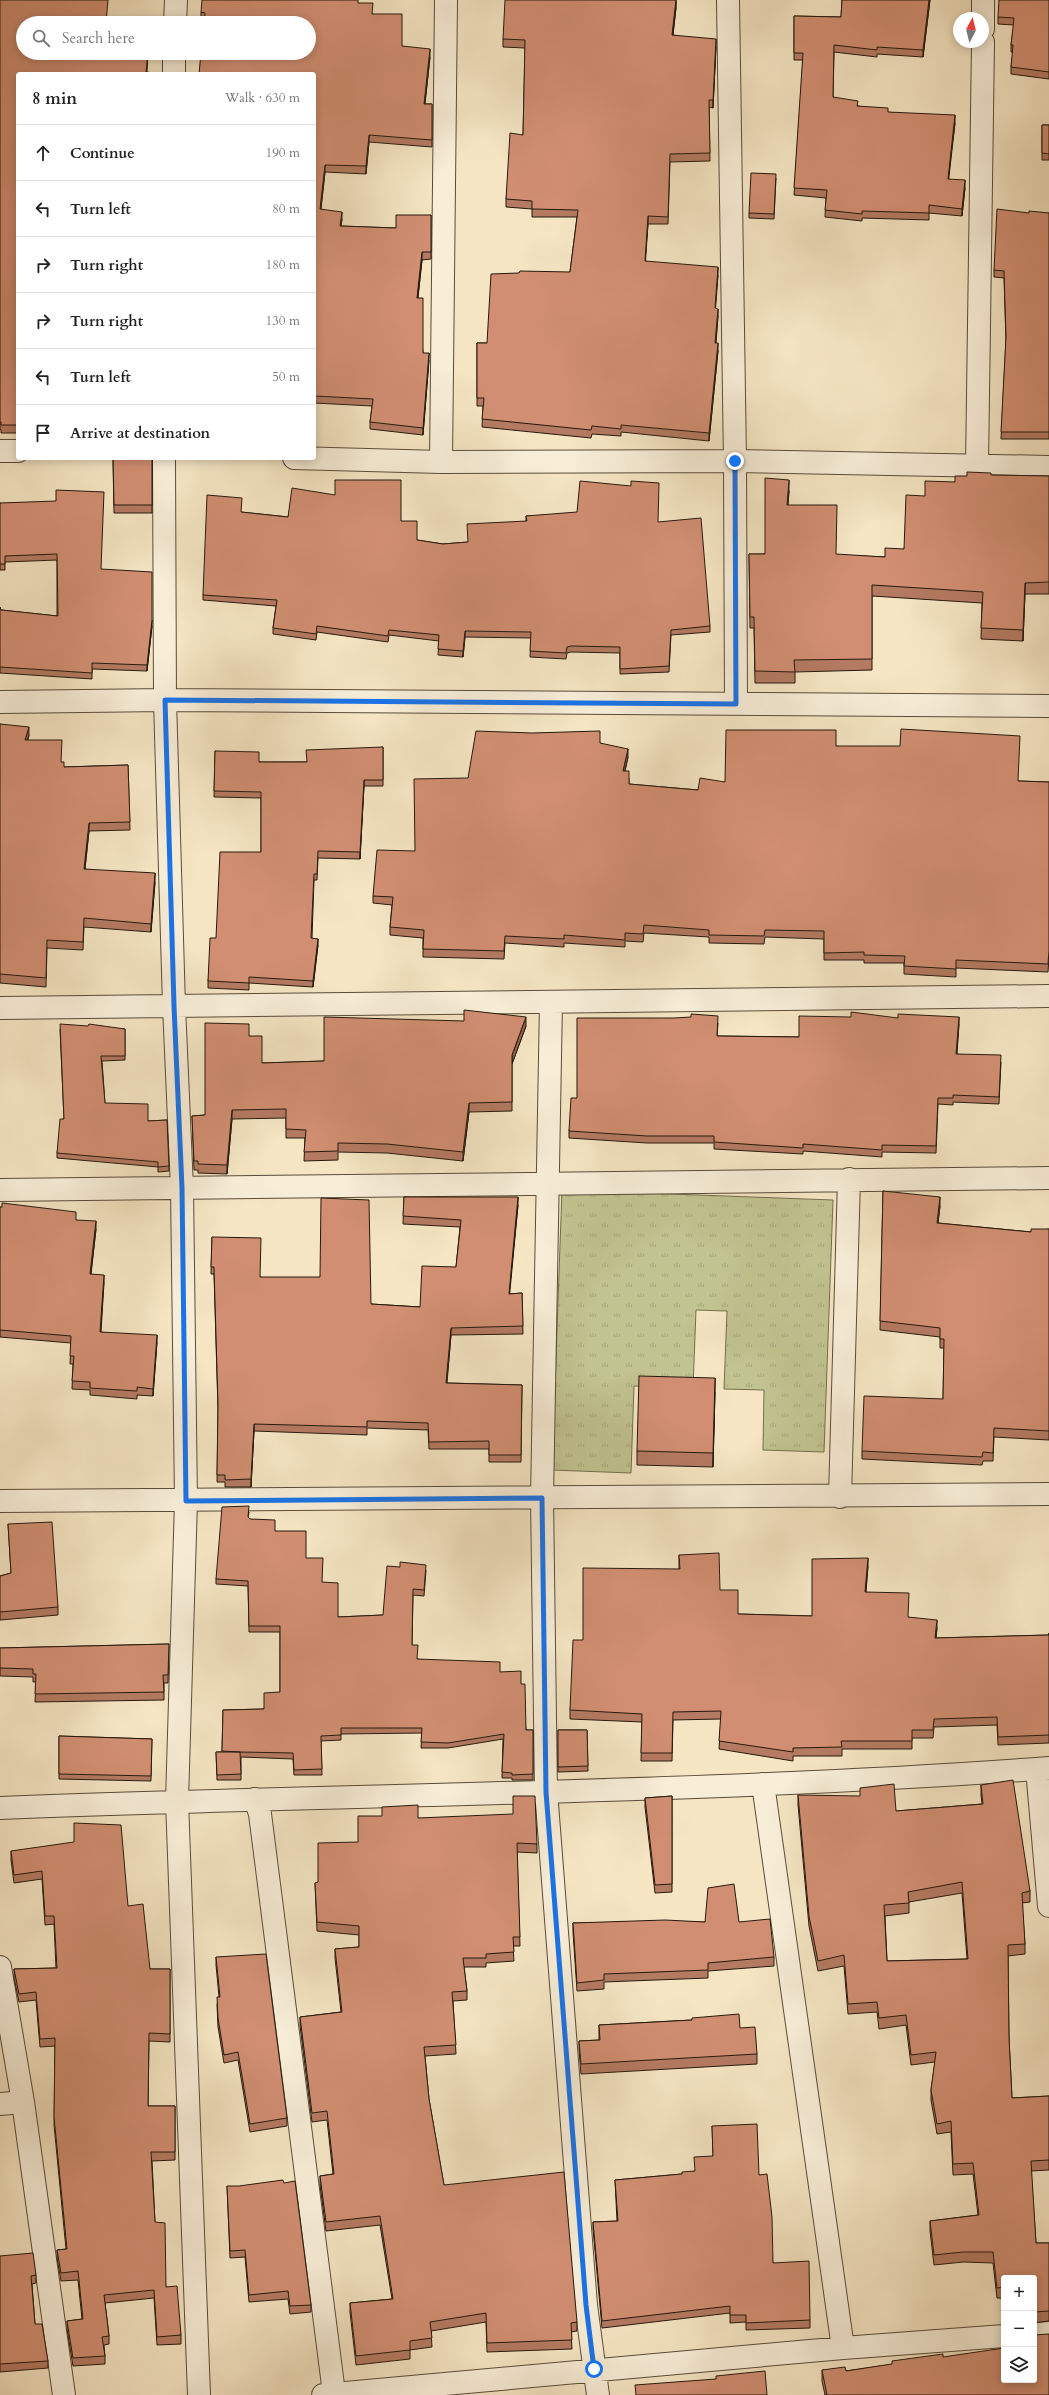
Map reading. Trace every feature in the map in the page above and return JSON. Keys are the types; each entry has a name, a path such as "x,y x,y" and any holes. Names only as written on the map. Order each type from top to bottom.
{"street":[{"path":"175,16 176,0"},
{"path":"441,462 446,0"},
{"path":"728,0 735,461 736,704"},
{"path":"983,0 983,12"},
{"path":"977,466 983,48"},
{"path":"174,60 174,72"},
{"path":"0,451 16,452"},
{"path":"316,459 441,462 735,461 1049,467"},
{"path":"164,460 165,700 174,1006 182,1188 186,1501 177,1801 199,2395"},
{"path":"0,702 165,700 1049,706"},
{"path":"0,1008 1049,996"},
{"path":"551,1002 542,1498 546,1792 586,2305 598,2395"},
{"path":"0,1190 849,1179 1049,1178"},
{"path":"840,1497 849,1179"},
{"path":"0,1501 840,1497 1049,1494"},
{"path":"0,1808 177,1801 546,1792 763,1784 1043,1769 1049,1906"},
{"path":"763,1784 843,2348"},
{"path":"256,1799 261,1822 329,2394 594,2369 1001,2336"},
{"path":"0,1966 23,2102 64,2395"},
{"path":"0,2104 23,2102"},
{"path":"1037,2334 1049,2333"}],"green space":[{"path":"562,1190 833,1200 824,1452 763,1450 764,1390 724,1389 727,1311 696,1310 693,1388 634,1386 631,1473 552,1470"}],"building":[{"path":"0,0 108,0 107,16 16,16 16,60 147,60 146,72 16,72 16,425 1,425"},
{"path":"202,0 358,0 358,3 373,3 372,14 402,14 402,46 430,49 424,104 432,104 432,140 369,135 366,166 325,165 320,209 342,212 340,226 396,228 396,215 431,215 431,252 422,252 417,298 423,298 423,353 429,353 423,428 370,422 373,399 316,396 316,72 199,72 200,60 316,60 316,16 205,16 205,13 201,12"},
{"path":"505,0 676,0 672,35 716,39 713,100 709,100 710,153 670,154 668,217 648,216 645,261 718,267 715,308 718,309 715,343 718,343 709,433 621,425 621,429 592,426 591,430 482,419 484,398 477,398 477,343 487,343 491,274 519,273 520,271 570,272 578,210 532,209 532,201 506,199 510,133 523,135 525,40 503,39"},
{"path":"842,0 929,0 923,50 877,47 877,50 834,45 833,97 858,101 857,106 888,108 888,112 955,115 948,179 965,180 962,209 929,205 929,213 862,211 862,214 825,210 827,190 794,188 803,53 794,53 794,16 841,17"},
{"path":"999,0 1049,0 1049,72 1011,67 1013,45 1011,45 1014,18 998,17"},
{"path":"1042,125 1049,125 1049,154 1042,153"},
{"path":"751,173 776,174 774,214 749,213"},
{"path":"997,209 1029,213 1029,211 1049,213 1049,432 1001,432 1006,337 1004,271 994,270"},
{"path":"113,460 152,460 152,505 114,505"},
{"path":"967,472 991,473 991,475 1049,476 1049,582 1025,583 1023,630 981,628 983,592 872,585 872,659 794,660 795,672 755,671 754,617 750,617 749,554 765,554 765,478 789,480 787,505 837,505 836,554 885,557 885,548 904,549 906,495 925,496 925,481 955,482 955,476 967,476"},
{"path":"335,480 401,480 401,521 417,521 417,540 443,544 468,542 467,524 527,521 526,516 577,512 580,481 631,486 631,481 659,483 658,522 701,518 710,626 671,630 669,666 620,669 620,647 571,646 567,647 566,653 530,651 531,632 465,631 463,651 438,649 439,635 389,630 388,636 317,626 316,634 273,628 277,600 203,595 207,495 242,498 241,512 288,517 292,488 335,495"},
{"path":"56,490 104,492 101,569 152,572 152,620 147,665 92,663 92,673 0,667 0,607 1,610 58,616 57,554 5,556 5,564 0,564 0,503 56,501"},
{"path":"0,724 29,727 25,740 62,740 61,762 64,762 64,767 128,765 130,822 89,823 84,869 155,873 151,924 84,918 83,942 47,940 46,978 0,974"},
{"path":"901,729 1020,736 1018,781 1049,782 1048,964 956,960 956,969 904,966 905,956 864,955 864,952 824,953 824,931 765,930 764,936 709,935 709,930 644,925 643,934 625,933 625,940 564,935 564,939 505,936 504,951 423,949 424,930 390,927 393,897 373,896 377,850 415,851 414,779 468,778 476,731 532,733 600,731 600,743 628,749 623,771 629,771 629,784 698,790 700,778 725,782 726,730 836,730 836,746 900,746"},
{"path":"383,747 383,780 364,780 360,852 318,851 317,874 314,874 311,938 318,939 313,981 249,977 249,983 208,981 210,938 216,938 220,852 261,852 261,792 214,791 215,751 259,752 259,762 307,762 306,750"},
{"path":"464,1010 526,1017 512,1055 512,1102 469,1103 463,1152 387,1144 338,1143 338,1151 304,1152 306,1130 286,1129 286,1109 232,1110 227,1165 198,1164 198,1161 194,1161 192,1116 205,1115 205,1023 249,1024 249,1036 262,1036 262,1063 324,1061 324,1017 464,1021"},
{"path":"851,1012 898,1018 898,1014 959,1017 956,1054 1001,1055 999,1097 953,1095 953,1098 938,1098 936,1146 882,1145 882,1150 803,1144 803,1148 714,1142 714,1136 647,1136 569,1131 571,1098 577,1098 577,1018 674,1018 691,1017 691,1014 718,1016 717,1036 799,1037 799,1016 851,1017"},
{"path":"60,1024 88,1026 89,1024 125,1029 125,1056 101,1056 105,1103 148,1104 148,1121 167,1120 169,1166 158,1167 158,1162 57,1153 60,1119 64,1119"},
{"path":"883,1191 940,1197 937,1223 1031,1232 1031,1229 1049,1229 1049,1431 994,1428 993,1453 983,1452 982,1457 862,1451 864,1396 943,1399 944,1339 940,1339 940,1328 880,1321"},
{"path":"404,1197 518,1197 509,1294 522,1293 523,1326 451,1328 446,1383 522,1385 521,1455 489,1455 489,1441 429,1442 428,1423 367,1421 367,1427 254,1424 251,1479 225,1480 225,1475 217,1475 218,1405 214,1267 211,1267 212,1237 261,1238 260,1277 320,1277 321,1198 369,1200 371,1304 420,1307 422,1266 456,1267 461,1220 403,1216"},
{"path":"2,1203 76,1212 76,1220 96,1221 90,1274 104,1275 100,1332 157,1335 153,1389 137,1387 137,1391 90,1388 90,1382 72,1381 74,1356 70,1356 71,1336 0,1330 0,1207 2,1207"},
{"path":"639,1376 715,1378 713,1453 637,1451"},
{"path":"249,1506 248,1517 250,1519 275,1520 275,1531 306,1531 306,1558 323,1558 322,1582 338,1583 338,1617 383,1615 387,1566 400,1567 400,1562 426,1565 424,1590 413,1589 412,1645 418,1645 417,1659 500,1662 500,1672 521,1671 521,1684 525,1684 526,1730 533,1730 533,1774 512,1775 512,1773 502,1772 504,1734 448,1743 421,1742 422,1728 341,1728 341,1735 321,1736 322,1769 294,1770 293,1753 222,1751 223,1710 264,1709 264,1693 280,1692 280,1626 249,1626 248,1581 216,1579 222,1507"},
{"path":"52,1522 58,1607 0,1612 0,1576 11,1573 8,1524"},
{"path":"719,1553 720,1590 738,1590 738,1614 812,1616 812,1559 868,1558 865,1592 909,1593 908,1617 937,1620 935,1638 1049,1635 1049,1735 998,1737 997,1717 934,1719 933,1730 912,1730 912,1741 841,1741 842,1747 793,1748 793,1752 719,1741 721,1711 673,1712 672,1753 641,1753 642,1714 570,1710 573,1640 583,1640 583,1568 680,1569 679,1555"},
{"path":"169,1644 168,1675 163,1675 164,1692 35,1694 36,1674 33,1674 33,1669 0,1668 0,1648"},
{"path":"558,1730 587,1730 588,1766 558,1767"},
{"path":"59,1736 152,1739 151,1776 59,1774"},
{"path":"216,1752 240,1752 241,1774 217,1775"},
{"path":"1013,1780 1030,1891 1022,1893 1025,1944 1008,1945 1009,2038 1012,2098 1049,2096 1049,2160 1031,2161 1036,2243 1049,2243 1049,2311 1037,2312 1037,2275 1001,2275 1001,2287 997,2288 993,2252 963,2252 934,2255 930,2221 979,2215 973,2163 953,2164 951,2121 937,2124 931,2090 936,2052 911,2055 906,2015 879,2018 877,2002 848,2004 844,1955 818,1961 809,1916 798,1795 860,1796 860,1788 894,1784 896,1811 983,1804 981,1785","holes":["962,1882 968,1959 887,1961 884,1905 909,1903 908,1892"]},
{"path":"513,1796 535,1796 537,1844 517,1843 520,1937 513,1937 514,1952 486,1954 486,1958 463,1958 467,1991 452,1992 456,2045 424,2047 429,2099 444,2185 564,2172 577,2322 571,2323 572,2340 487,2343 486,2313 430,2322 432,2338 410,2341 410,2350 356,2356 350,2303 393,2299 380,2216 326,2222 320,2176 334,2174 327,2111 312,2113 300,2017 342,2012 335,1949 359,1947 359,1926 317,1922 315,1883 318,1882 318,1843 358,1842 358,1816 382,1816 382,1807 418,1805 418,1818 513,1814"},
{"path":"672,1796 672,1884 655,1885 645,1798"},
{"path":"74,1823 121,1825 128,1906 143,1904 150,1969 170,1969 170,2034 149,2033 148,2106 175,2106 175,2152 151,2152 155,2222 165,2223 166,2287 177,2286 181,2335 157,2337 154,2290 104,2295 109,2336 102,2337 105,2356 73,2358 67,2321 83,2319 78,2271 61,2273 57,2250 67,2249 54,2117 55,2038 40,2039 36,1992 19,1994 14,1969 57,1968 54,1916 45,1916 42,1871 14,1875 11,1851 74,1842"},
{"path":"734,1884 739,1922 770,1919 774,1957 708,1963 708,1970 604,1974 604,1980 577,1983 573,1923 665,1920 705,1922 708,1888"},
{"path":"266,1954 287,2118 250,2124 238,2052 224,2055 218,2018 217,1997 220,1997 216,1957"},
{"path":"739,2014 740,2028 755,2027 757,2054 581,2064 579,2041 600,2040 599,2025 692,2020 692,2018"},
{"path":"757,2124 759,2175 767,2174 772,2217 773,2263 809,2261 810,2320 746,2323 746,2315 730,2315 730,2306 602,2321 593,2222 618,2221 615,2180 682,2174 682,2172 695,2171 694,2157 713,2156 712,2126"},
{"path":"283,2180 284,2183 295,2181 311,2305 290,2306 288,2291 249,2295 245,2250 230,2251 227,2186 239,2186"},
{"path":"33,2253 36,2275 31,2276 35,2324 42,2324 48,2361 0,2364 0,2256"},
{"path":"1049,2334 1049,2395 827,2395 822,2370 845,2367 846,2371 892,2364 892,2361 943,2354 943,2357 1001,2348 1001,2383 1037,2383 1037,2335"},
{"path":"765,2371 767,2395 636,2395 635,2385 716,2379 716,2376"}],"route":[{"path":"594,2369 586,2305 546,1792 542,1498 186,1501 182,1188 174,1006 165,700 736,704 735,461"}]}
